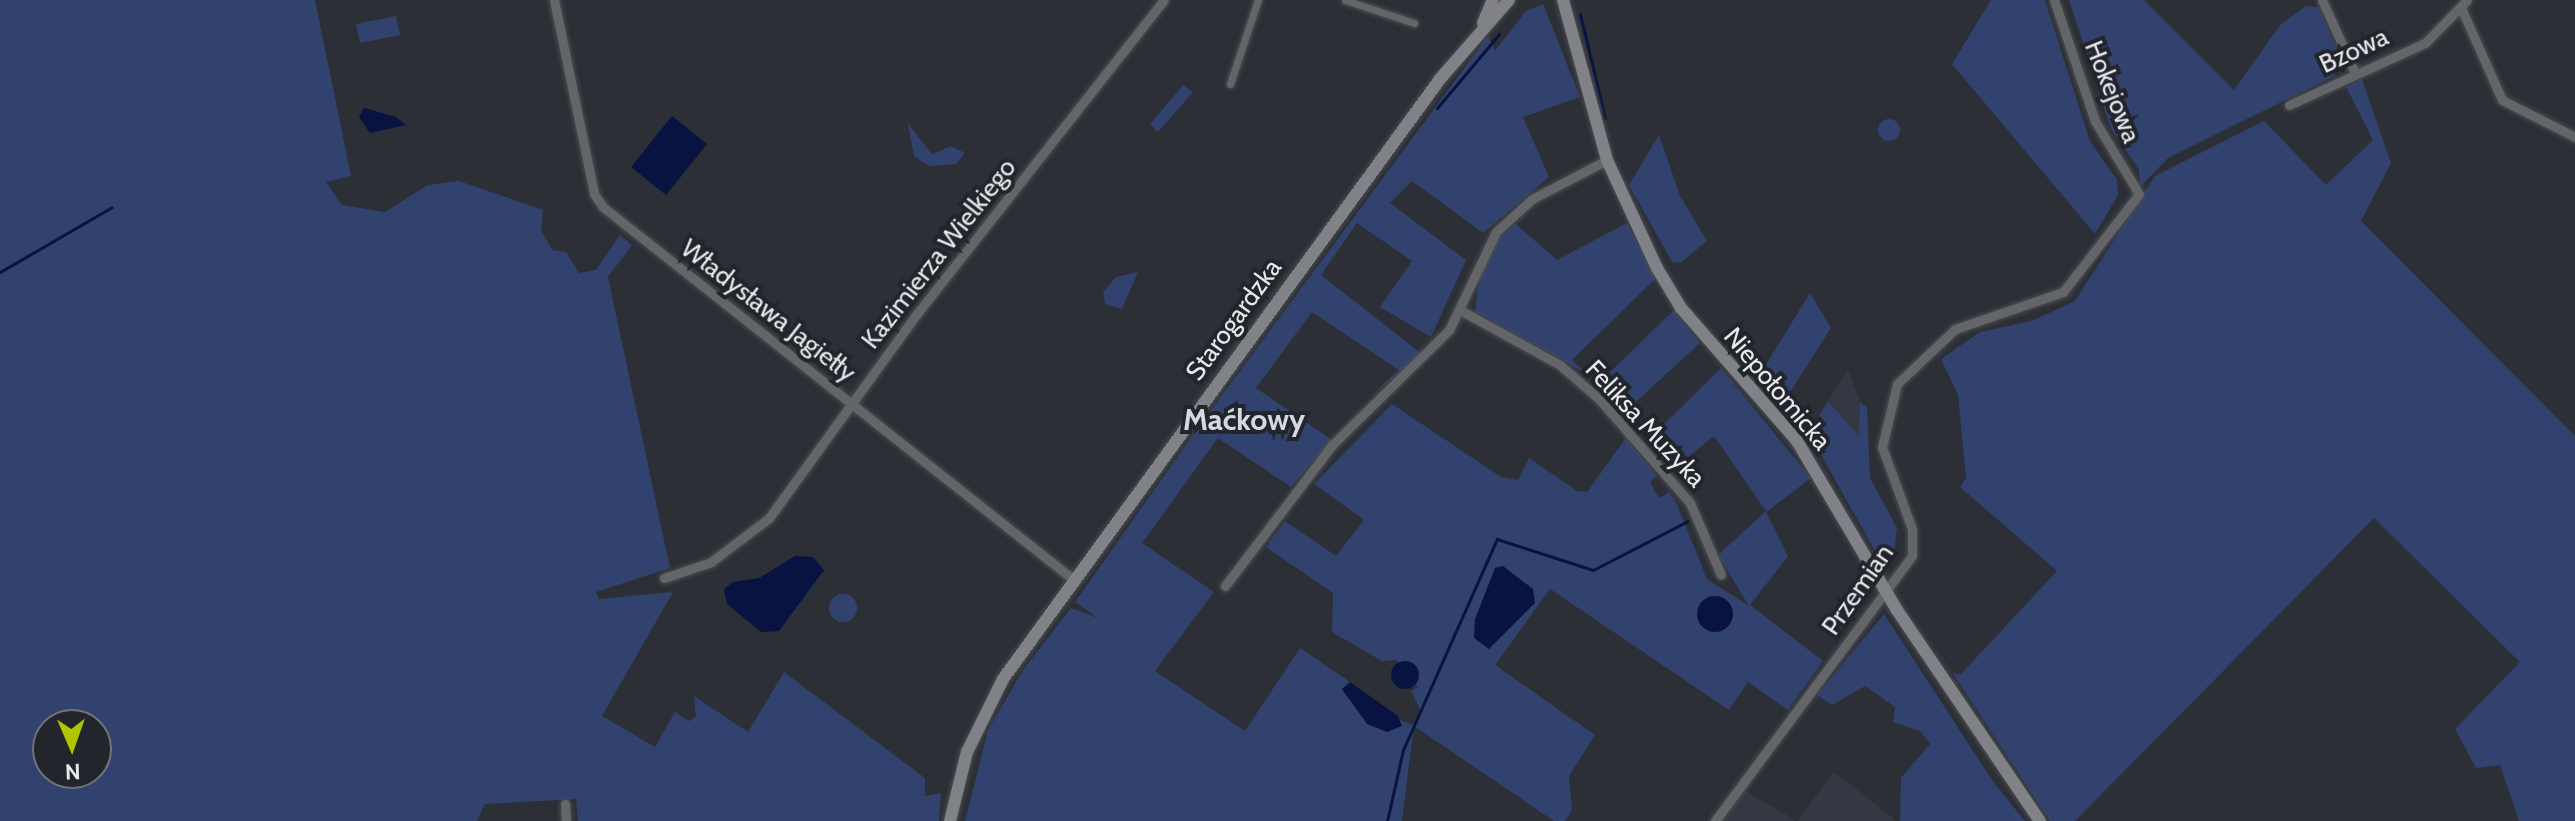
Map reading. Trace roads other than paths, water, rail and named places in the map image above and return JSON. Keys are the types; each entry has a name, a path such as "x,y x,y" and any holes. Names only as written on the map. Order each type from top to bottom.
{"main road":[{"name":"Starogardzka","path":"1483,23 1493,0"},
{"name":"Starogardzka","path":"950,821 985,712 1074,580 1483,23 1509,0"},
{"name":"Niepołomicka","path":"1563,0 1607,160 1681,308 1797,441 1886,593 2040,821"}],"street":[{"name":"Władysława Jagiełły","path":"554,0 603,207 1074,580"},
{"name":"Kazimierza Wielkiego","path":"664,578 711,562 759,528 851,404 1164,0"},
{"path":"1230,84 1258,0"},
{"path":"1345,0 1414,23"},
{"name":"Hokejowa","path":"2054,0 2095,121 2139,194"},
{"path":"2322,0 2355,73"},
{"name":"Bzowa","path":"2289,105 2425,43 2462,10 2467,0"},
{"path":"2462,10 2502,100 2575,137"},
{"path":"1224,68 1234,72"},
{"path":"1225,586 1332,445 1423,360 1460,310 1472,269 1515,212 1607,160"},
{"name":"Przemian","path":"1715,821 1886,593 1914,543 1882,447 1897,384 1955,329 2063,292 2139,194"},
{"name":"Feliksa Muzyka","path":"1460,310 1560,365 1599,399 1690,503 1721,575"},
{"path":"565,804 566,821"}],"waterway":[{"path":"1580,14 1605,118"},
{"path":"1437,108 1499,34"},
{"path":"0,272 112,207"},
{"path":"1387,821 1403,750 1497,539 1593,570 1688,521"}],"district":[{"name":"Maćkowy","path":"1244,420"}]}
